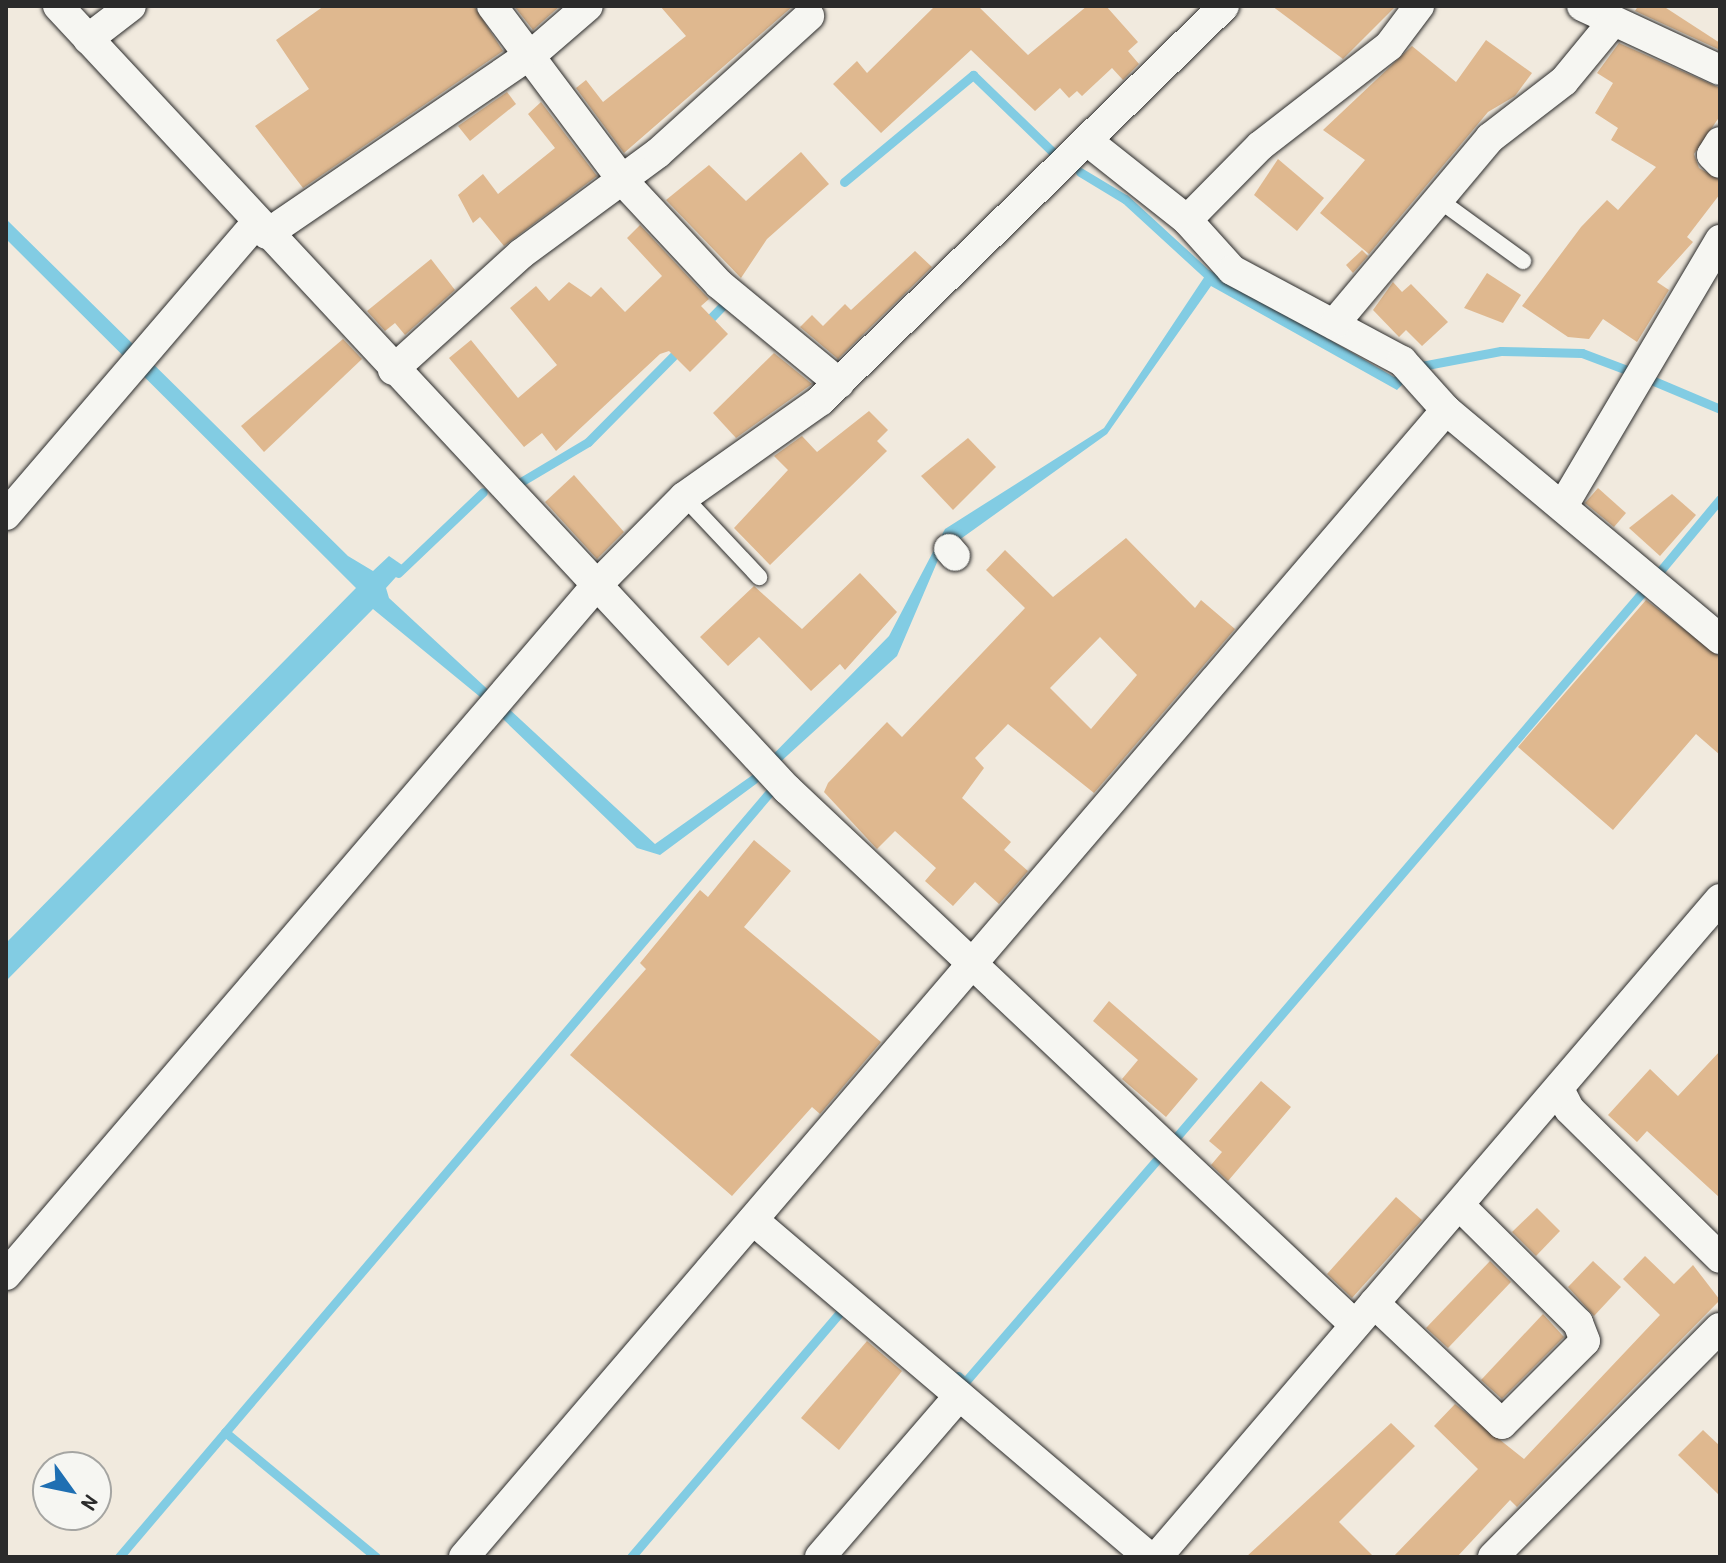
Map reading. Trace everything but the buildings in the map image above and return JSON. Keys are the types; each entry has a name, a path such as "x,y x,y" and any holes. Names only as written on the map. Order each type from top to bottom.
{"street":[{"path":"58,6 393,370 767,768 971,964 1364,1314 1502,1424 1585,1341 1578,1323 1460,1206"},
{"path":"88,39 131,6"},
{"path":"492,6 623,181 719,284 839,383"},
{"path":"6,515 139,359 262,228 527,54 588,6"},
{"path":"6,1275 595,587 684,497 839,383 1090,143 1224,6"},
{"path":"1187,220 1260,146 1389,46 1419,6"},
{"path":"1582,6 1611,24 1720,70"},
{"path":"393,370 521,254 623,181 809,16"},
{"path":"1334,324 1490,138 1564,81 1611,24"},
{"path":"1720,142 1712,155 1720,163"},
{"path":"1090,143 1187,220 1227,279 1334,324 1411,371 1446,410 1564,504 1720,639"},
{"path":"1564,504 1720,240"},
{"path":"464,1557 1446,410"},
{"path":"1157,1557 1720,899"},
{"path":"1559,1089 1569,1109 1720,1258"},
{"path":"753,1220 1149,1557"},
{"path":"1493,1557 1720,1328"},
{"path":"820,1557 959,1396"}],"lane":[{"path":"1439,200 1523,261"},
{"path":"684,497 759,577"}],"water":[{"path":"6,219 348,556 373,571 389,556 405,567 386,588 389,598 655,844 754,774 889,636 945,529 1104,428 1209,270 1394,377 1420,366 1397,390 1211,286 1107,434 941,553 897,656 756,784 660,855 637,848 479,696 373,609 6,981 6,943 356,588 6,239"}],"waterway":[{"path":"844,182 973,75 1058,157"},
{"path":"1080,172 1125,199 1210,277"},
{"path":"705,324 725,303"},
{"path":"519,483 588,442 680,349"},
{"path":"1416,367 1501,351 1582,353 1632,372"},
{"path":"1649,379 1720,409"},
{"path":"398,573 483,492"},
{"path":"1656,576 1720,499"},
{"path":"1173,1141 1646,588"},
{"path":"119,1557 769,793"},
{"path":"958,1376 965,1382 1156,1161"},
{"path":"631,1557 844,1308"},
{"path":"225,1432 376,1557"}]}
